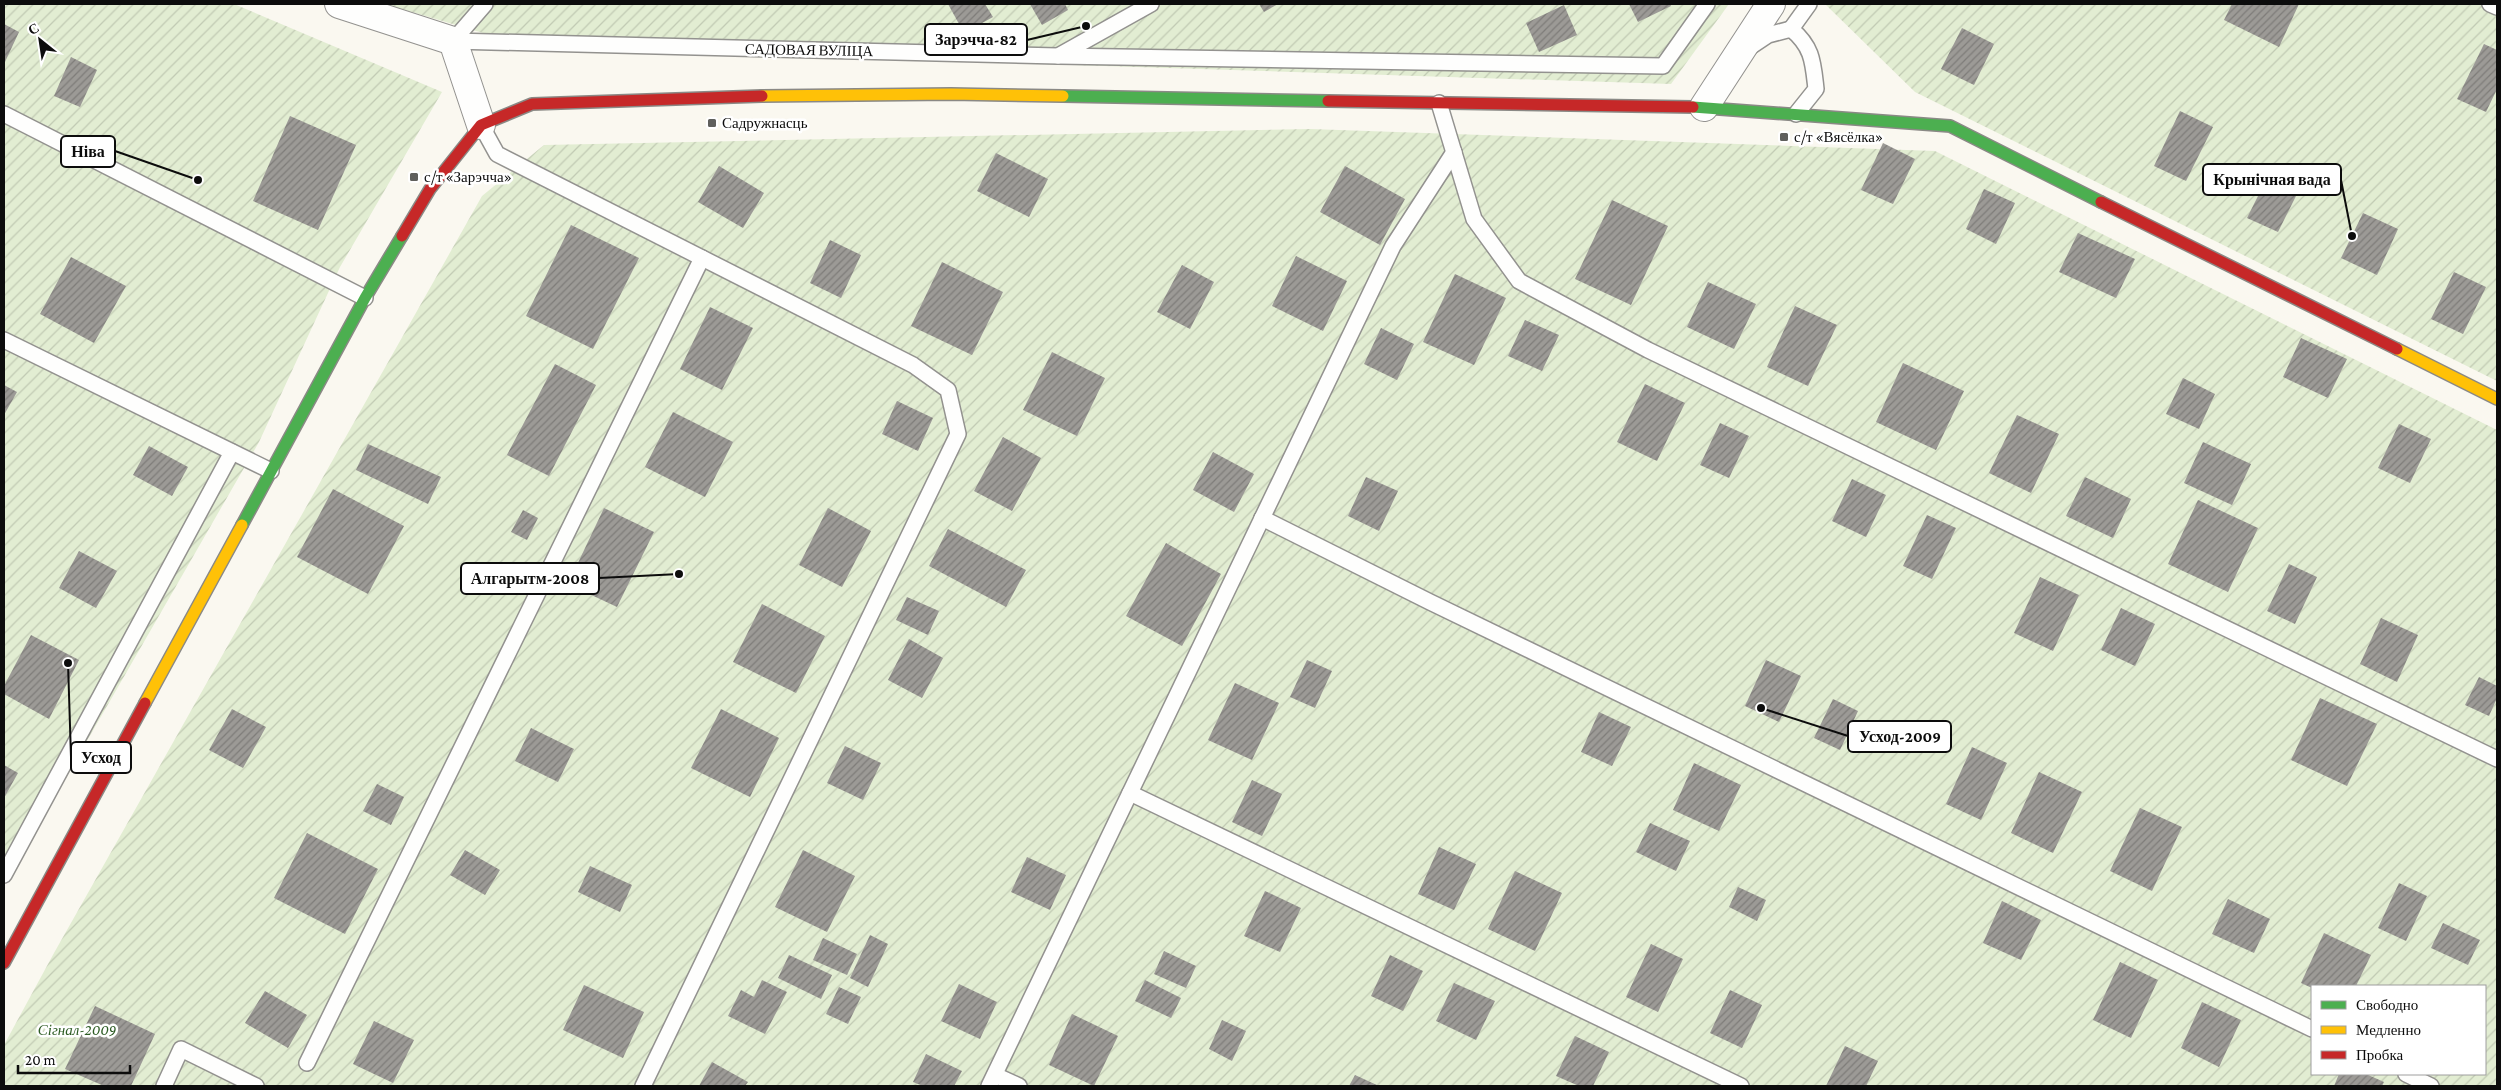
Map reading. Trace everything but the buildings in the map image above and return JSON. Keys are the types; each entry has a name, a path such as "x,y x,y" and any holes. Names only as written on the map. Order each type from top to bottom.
{"street":[{"path":"339,4 454,41 481,125"},
{"path":"1704,108 1771,4"},
{"path":"4,963 366,298 430,189 481,125 532,104 711,98 951,94 1704,108 1950,126 2497,399"}],"lane":[{"path":"454,41 486,4"},
{"path":"1058,56 1151,4"},
{"name":"САДОВАЯ ВУЛІЦА","path":"454,41 1058,56 1663,66 1707,4"},
{"path":"1740,54 1768,35 1792,29 1810,4"},
{"path":"2490,4 2497,8"},
{"path":"1792,29 1805,40 1814,63 1816,89 1796,114"},
{"path":"1439,103 1474,219 1520,281 1648,350 2497,760"},
{"path":"4,114 366,298"},
{"path":"481,125 497,154 913,365 948,390 958,434 643,1086"},
{"path":"1018,1086 992,1081 1393,246 1454,152"},
{"path":"307,1063 702,258"},
{"path":"4,340 271,471"},
{"path":"4,875 232,452"},
{"path":"1262,518 1430,602 2311,1029"},
{"path":"1130,793 1741,1086"},
{"path":"164,1086 181,1049 256,1086"},
{"path":"2408,1075 2431,1086"}],"green space":[{"path":"4,4 234,4 442,92 340,267 259,442 4,885"},
{"path":"385,4 1729,4 1671,84 534,48"},
{"path":"1825,4 2497,4 2497,381 1915,92"},
{"name":"Сігнал-2009","path":"1310,129 1935,151 2497,430 2497,1086 4,1086 4,1045 54,953 482,196 544,145"}],"traffic: fast":[{"path":"1063,96 1328,101"},
{"path":"1693,107 1950,126 2101,202"},
{"path":"242,525 365,298 402,236"}],"traffic: slow":[{"path":"762,96 951,94 1063,96"},
{"path":"2397,349 2497,399"},
{"path":"145,703 242,525"}],"traffic: jam":[{"path":"402,236 430,189 481,125 532,104 762,96"},
{"path":"1328,101 1693,107"},
{"path":"2101,202 2397,349"},
{"path":"4,963 145,703"}],"place":[{"name":"Зарэчча-82","path":"1086,26"},
{"name":"Садружнасць","path":"712,123"},
{"name":"с/т «Вясёлка»","path":"1784,137"},
{"name":"с/т «Зарэчча»","path":"414,177"},
{"name":"Ніва","path":"198,180"},
{"name":"Крынічная вада","path":"2352,236"},
{"name":"Алгарытм-2008","path":"679,574"},
{"name":"Усход","path":"68,663"},
{"name":"Усход-2009","path":"1761,708"}]}
